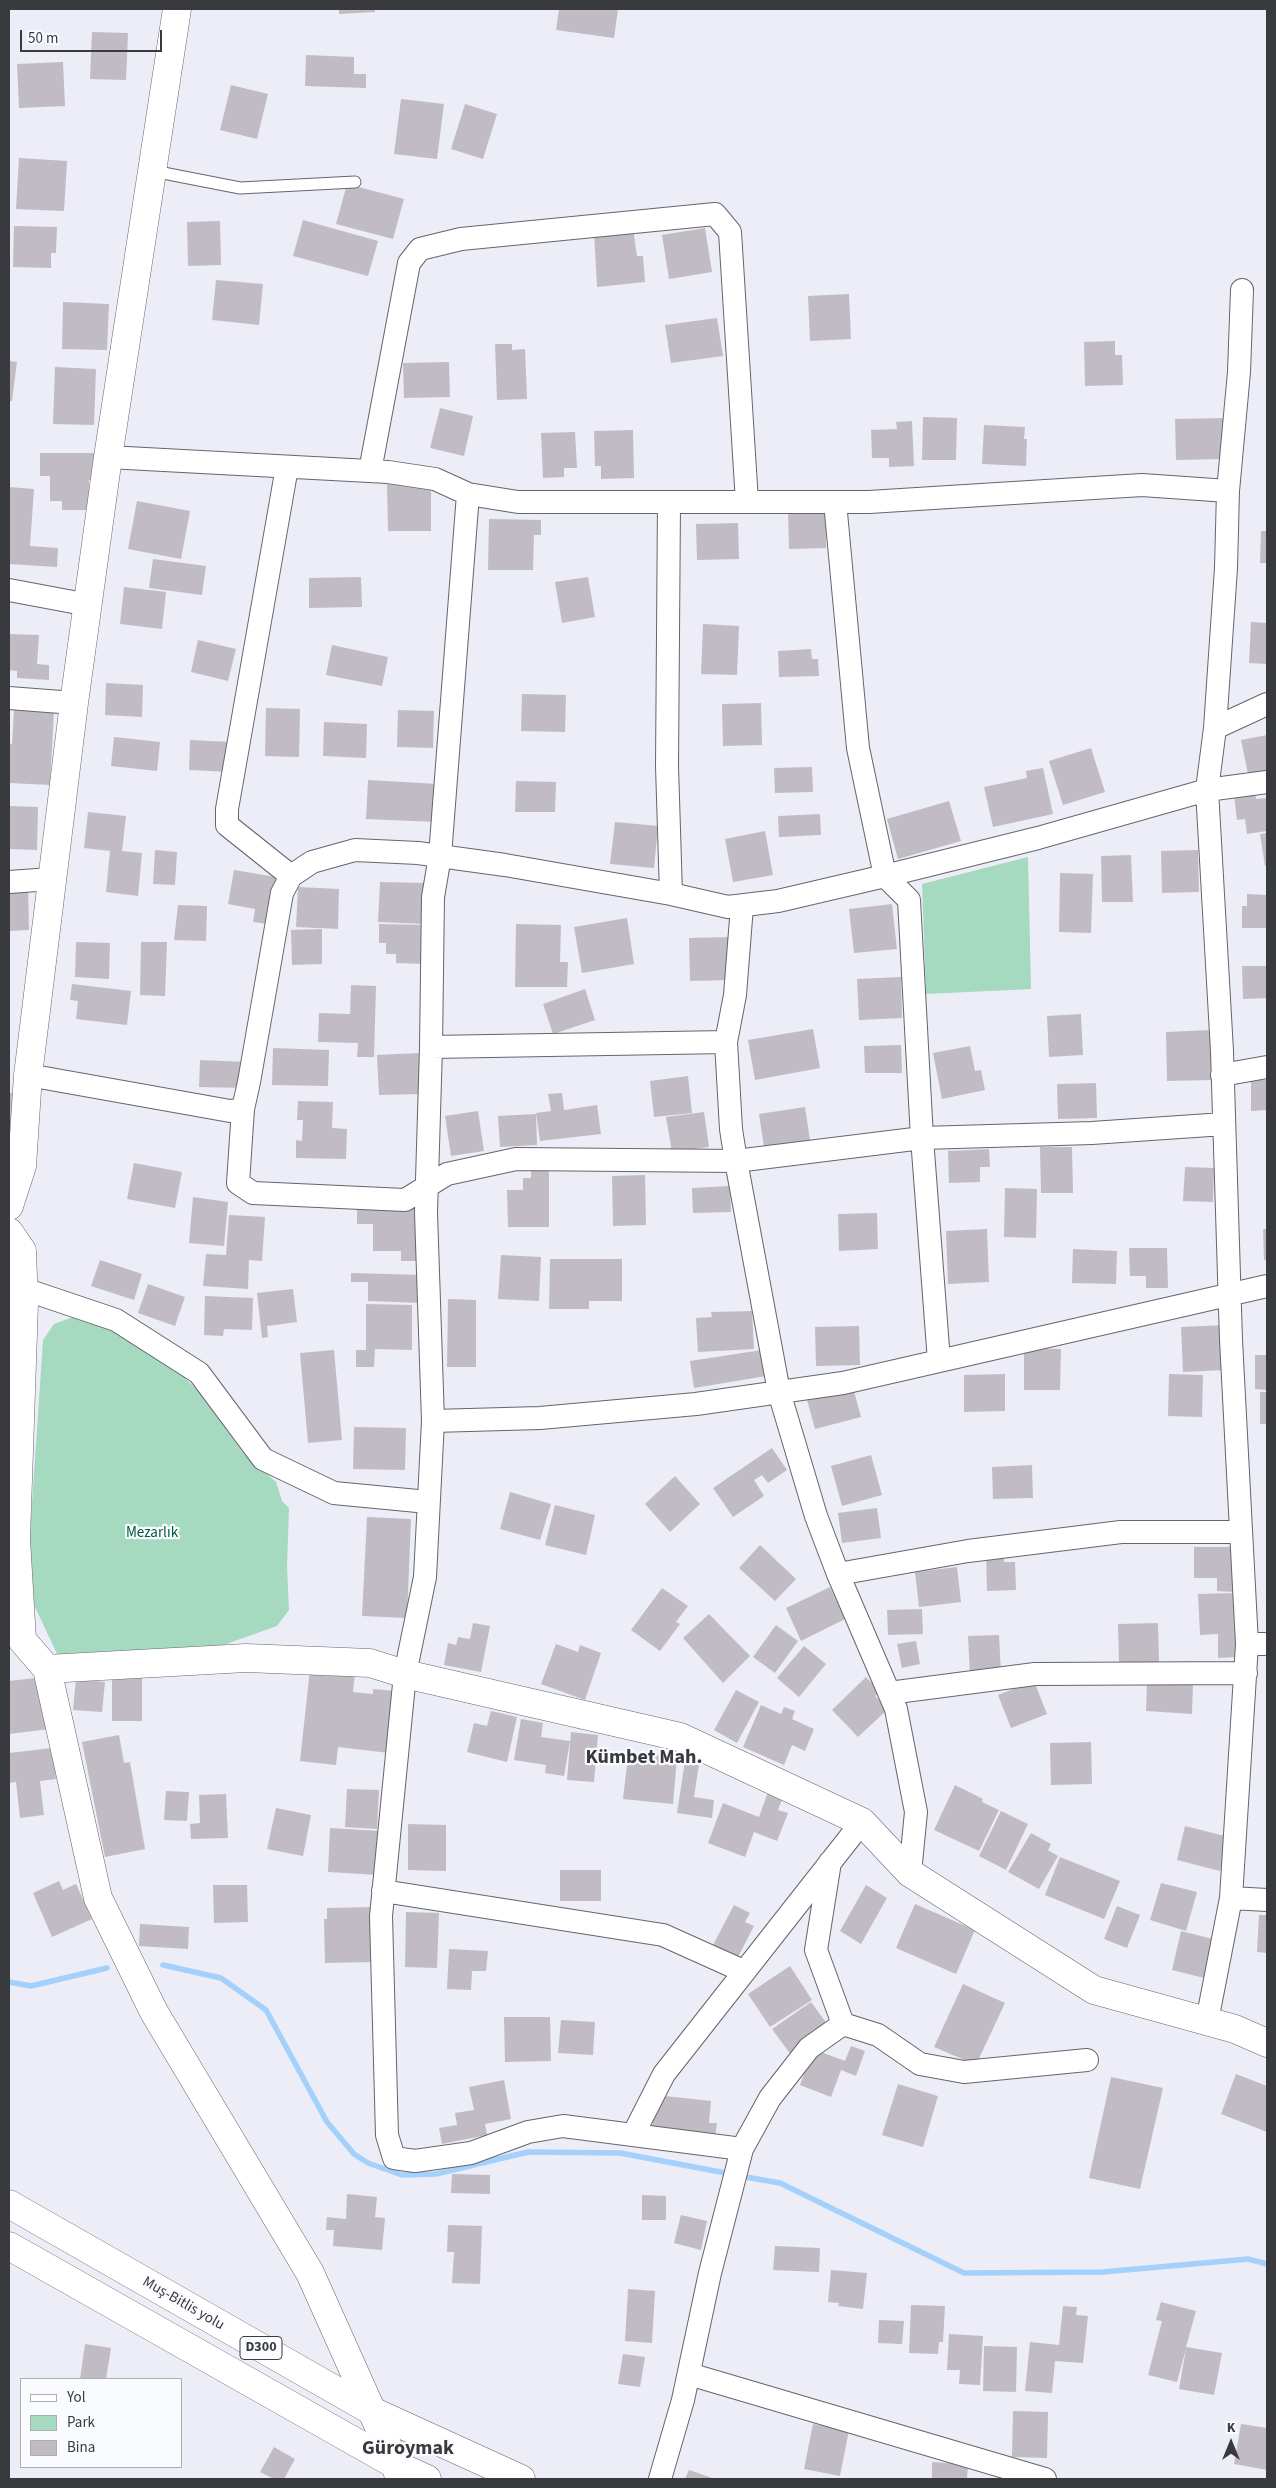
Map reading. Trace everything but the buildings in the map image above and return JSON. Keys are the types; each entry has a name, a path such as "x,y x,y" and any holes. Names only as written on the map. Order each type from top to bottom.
{"main road":[{"path":"9,1206 22,1166 28,1075 74,703 108,456 177,9"},
{"path":"9,1232 22,1251 24,1289 16,1539 22,1640 47,1669 98,1898 154,2012 310,2272 398,2472"},
{"path":"47,1669 246,1658 370,1663 405,1674 680,1738 862,1822 910,1873 1094,1990 1235,2029 1267,2043"},
{"name":"Muş-Bitlis yolu","path":"9,2204 372,2411 521,2479"},
{"name":"D300","path":"9,2246 398,2472 427,2479"}],"street":[{"path":"370,471 408,263 420,248 461,239 715,214 730,232 747,502"},
{"path":"1207,2021 1231,1898 1246,1673 1257,1644 1241,1532 1222,1075 1207,790 1215,728 1226,568 1228,491 1239,372 1242,290"},
{"path":"108,456 370,471 436,479 468,494 518,502 869,502 1142,485 1228,491"},
{"path":"287,467 229,800 227,825 291,876"},
{"path":"468,494 440,856 433,897 432,1048 427,1186 433,1420 425,1577 405,1674 381,1916 387,2135 394,2158 414,2161 471,2153 528,2132 563,2126 633,2135 740,2156"},
{"path":"669,502 666,766 671,894"},
{"path":"835,502 858,748 885,876 908,900 922,1138 940,1360"},
{"path":"9,590 89,605"},
{"path":"9,698 74,703"},
{"path":"1215,728 1267,704"},
{"path":"1224,1124 1092,1133 922,1138 736,1161 516,1159 447,1174 404,1200 253,1193 238,1183 243,1109 253,1063 282,893 291,876 312,862 355,850 418,853 505,865 671,894 728,907 742,906 778,901 1038,838 1207,790 1267,782"},
{"path":"9,882 51,880"},
{"path":"742,906 735,995 726,1042 731,1120 736,1161 779,1392 816,1516 838,1574 896,1709 916,1812 910,1873"},
{"path":"432,1048 726,1042"},
{"path":"1222,1075 1267,1067"},
{"path":"28,1075 230,1111 243,1109"},
{"path":"433,1420 540,1418 696,1404 843,1383 1267,1286"},
{"path":"24,1289 116,1320 199,1373 263,1459 334,1493 428,1502"},
{"path":"838,1574 968,1551 1121,1532 1241,1532"},
{"path":"889,1693 1035,1674 1246,1673"},
{"path":"633,2135 664,2074 862,1822"},
{"path":"830,1862 816,1950 843,2024"},
{"path":"383,1891 663,1935 743,1972"},
{"path":"1231,1898 1267,1900"},
{"path":"843,2024 878,2035 920,2064 964,2072 1087,2060"},
{"path":"660,2479 689,2374 710,2272 740,2156 770,2098 809,2048 843,2024"},
{"path":"689,2374 1045,2479"}],"lane":[{"path":"152,171 240,188 355,182"}],"green space":[{"path":"1028,857 1031,989 926,994 922,884"},
{"name":"Mezarlık","path":"73,1317 118,1331 157,1351 197,1390 243,1453 276,1482 282,1501 289,1508 287,1566 289,1610 277,1626 215,1648 58,1656 30,1596 30,1533 43,1340 54,1324"}],"waterway":[{"path":"163,1965 221,1978 266,2010 327,2122 354,2154 368,2163 402,2175 436,2174 528,2152 620,2153 731,2174"},
{"path":"9,1982 31,1986 107,1968"},
{"path":"740,2176 780,2183 964,2273 1103,2272 1248,2259 1267,2264"}],"district":[{"name":"Kümbet Mah.","path":"644,1759"},
{"name":"Güroymak","path":"408,2450"}]}
